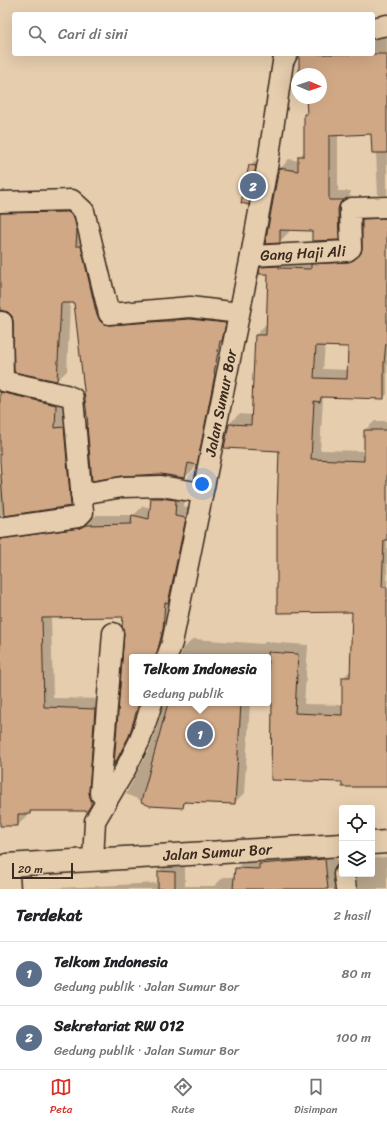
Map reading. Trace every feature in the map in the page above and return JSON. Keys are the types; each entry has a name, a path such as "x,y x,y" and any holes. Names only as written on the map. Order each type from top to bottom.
{"main road":[{"path":"375,843 387,842"},
{"name":"Jalan Sumur Bor","path":"9,889 7,865 93,851 339,845"}],"street":[{"path":"375,28 387,25"},
{"name":"Jalan Sumur Bor","path":"168,654 172,643 251,256 268,162 282,62 286,56"},
{"path":"0,202 72,200 84,211 109,314 190,307 239,313"},
{"name":"Gang Haji Ali","path":"251,256 347,251 351,248 350,210 352,208 387,207"},
{"path":"0,322 2,322 3,381 66,395 73,398 83,512 78,517 0,528"},
{"path":"82,494 123,487 161,486 202,493"},
{"path":"106,800 100,793 113,634"},
{"path":"93,851 95,821 125,770 140,740 151,706"},
{"path":"344,877 346,889"}],"building":[{"path":"375,54 387,54 387,153 372,153 371,134 329,136 329,200 343,200 338,209 339,240 312,241 312,231 280,230 280,243 265,244 279,168 298,171 298,156 304,156 304,114 307,114 306,104 327,104 327,68 299,68 299,56 375,56"},
{"path":"249,165 256,166 249,205 241,203"},
{"path":"68,212 74,217 77,231 76,246 81,246 96,312 100,321 104,324 110,325 190,319 226,323 222,341 220,341 197,465 188,463 185,478 161,474 123,476 92,481 88,425 74,303 61,303 57,381 14,372 12,316 8,312 0,310 0,213"},
{"path":"387,218 387,343 384,363 384,399 321,397 320,402 314,401 311,459 364,461 364,430 387,430 387,540 384,540 382,587 387,587 387,787 342,787 342,782 271,780 271,654 268,654 268,652 298,654 295,713 342,715 342,677 350,677 352,612 277,613 277,511 279,451 224,448 229,424 251,425 255,335 266,335 268,274 259,274 260,267 279,266 279,268 311,269 311,264 348,262 354,260 361,253 362,219","holes":["316,346 348,347 347,379 314,378"]},
{"path":"0,392 56,405 55,428 64,427 71,506 4,516 0,461"},
{"path":"151,498 176,500 175,516 186,518 168,603 165,602 163,629 157,654 129,654 129,706 138,706 129,736 114,765 124,634 122,626 123,617 42,618 44,707 95,709 89,792 91,805 87,811 30,811 30,814 18,814 18,826 0,826 0,539 80,528 87,525 131,524 132,515 149,519"},
{"path":"167,706 241,706 235,804 184,802 183,808 150,806 141,802"},
{"path":"325,859 328,889 233,889 235,868 259,869 259,864"},
{"path":"158,871 175,872 175,889 158,889"}],"place":[{"name":"Sekretariat RW 012","path":"253,186"},
{"name":"Telkom Indonesia","path":"200,734"}]}
